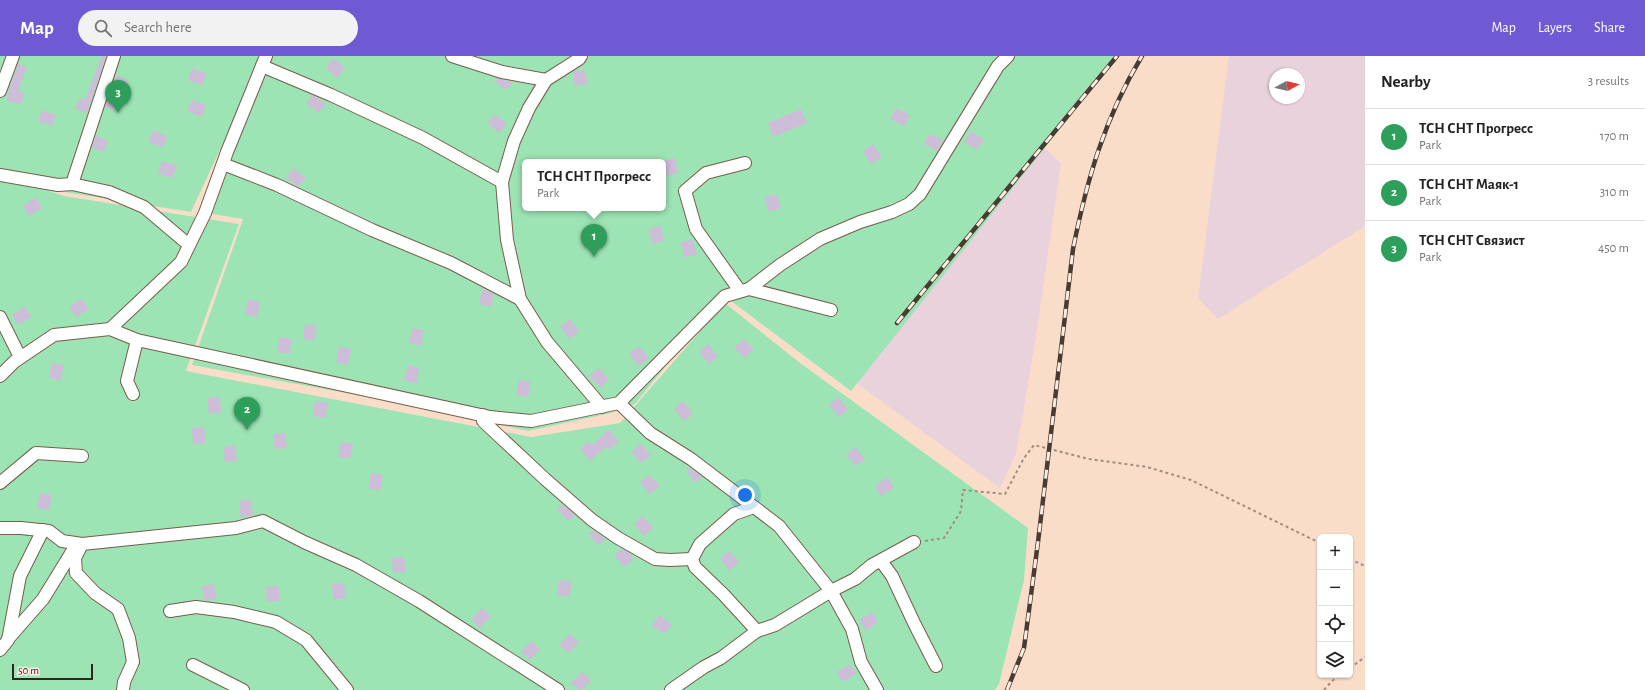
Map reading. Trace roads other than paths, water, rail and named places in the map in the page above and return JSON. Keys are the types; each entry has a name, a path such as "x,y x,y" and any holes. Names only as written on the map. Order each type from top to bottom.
{"street":[{"path":"0,91 13,56"},
{"path":"72,184 114,56"},
{"path":"452,56 502,72 546,80"},
{"path":"581,56 579,60 546,80 529,108 514,141 502,182 507,240 520,299 547,342 602,407"},
{"path":"0,376 20,357 54,336 110,329 137,340 483,415 531,421 619,403 725,296 745,290 820,239 909,204 920,194 998,66 1008,56"},
{"path":"110,329 180,262 205,213 264,61 331,95 423,138 502,182"},
{"path":"745,163 706,173 685,191 696,229 745,290 832,310"},
{"path":"223,164 277,185 372,230 451,263 520,299"},
{"path":"0,175 58,185 72,184 109,192 144,207 189,245"},
{"path":"0,318 20,357"},
{"path":"133,394 127,381 137,340"},
{"path":"619,403 650,433 691,459 779,526 831,591 852,628 861,662 877,690"},
{"path":"483,415 483,421 544,479 592,520 618,538 655,559 692,559"},
{"path":"0,483 36,454 82,456"},
{"path":"754,507 734,514 700,544 692,559 694,567 724,595 757,631"},
{"path":"0,528 21,528 49,531 62,541 80,544 236,528 263,521 304,542 356,565 419,601 558,690"},
{"path":"8,640 20,576 43,530"},
{"path":"671,690 704,667 722,658 757,631 774,625 831,591 855,579 881,561 914,542"},
{"path":"0,650 43,599 80,544"},
{"path":"80,544 75,558 76,573 95,593 118,609 129,638 133,662 124,682 123,690"},
{"path":"881,561 892,576 936,666"},
{"path":"170,611 196,607 234,612 276,622 306,640 347,690"},
{"path":"193,665 243,690"}],"railway":[{"path":"897,323 1117,56"},
{"path":"1007,690 1024,648 1073,249 1078,223 1091,173 1108,125 1129,79 1142,56"}],"place":[{"name":"ТСН СНТ Связист","path":"118,113"},
{"name":"ТСН СНТ Прогресс","path":"594,257"},
{"name":"ТСН СНТ Маяк-1","path":"247,430"}]}
